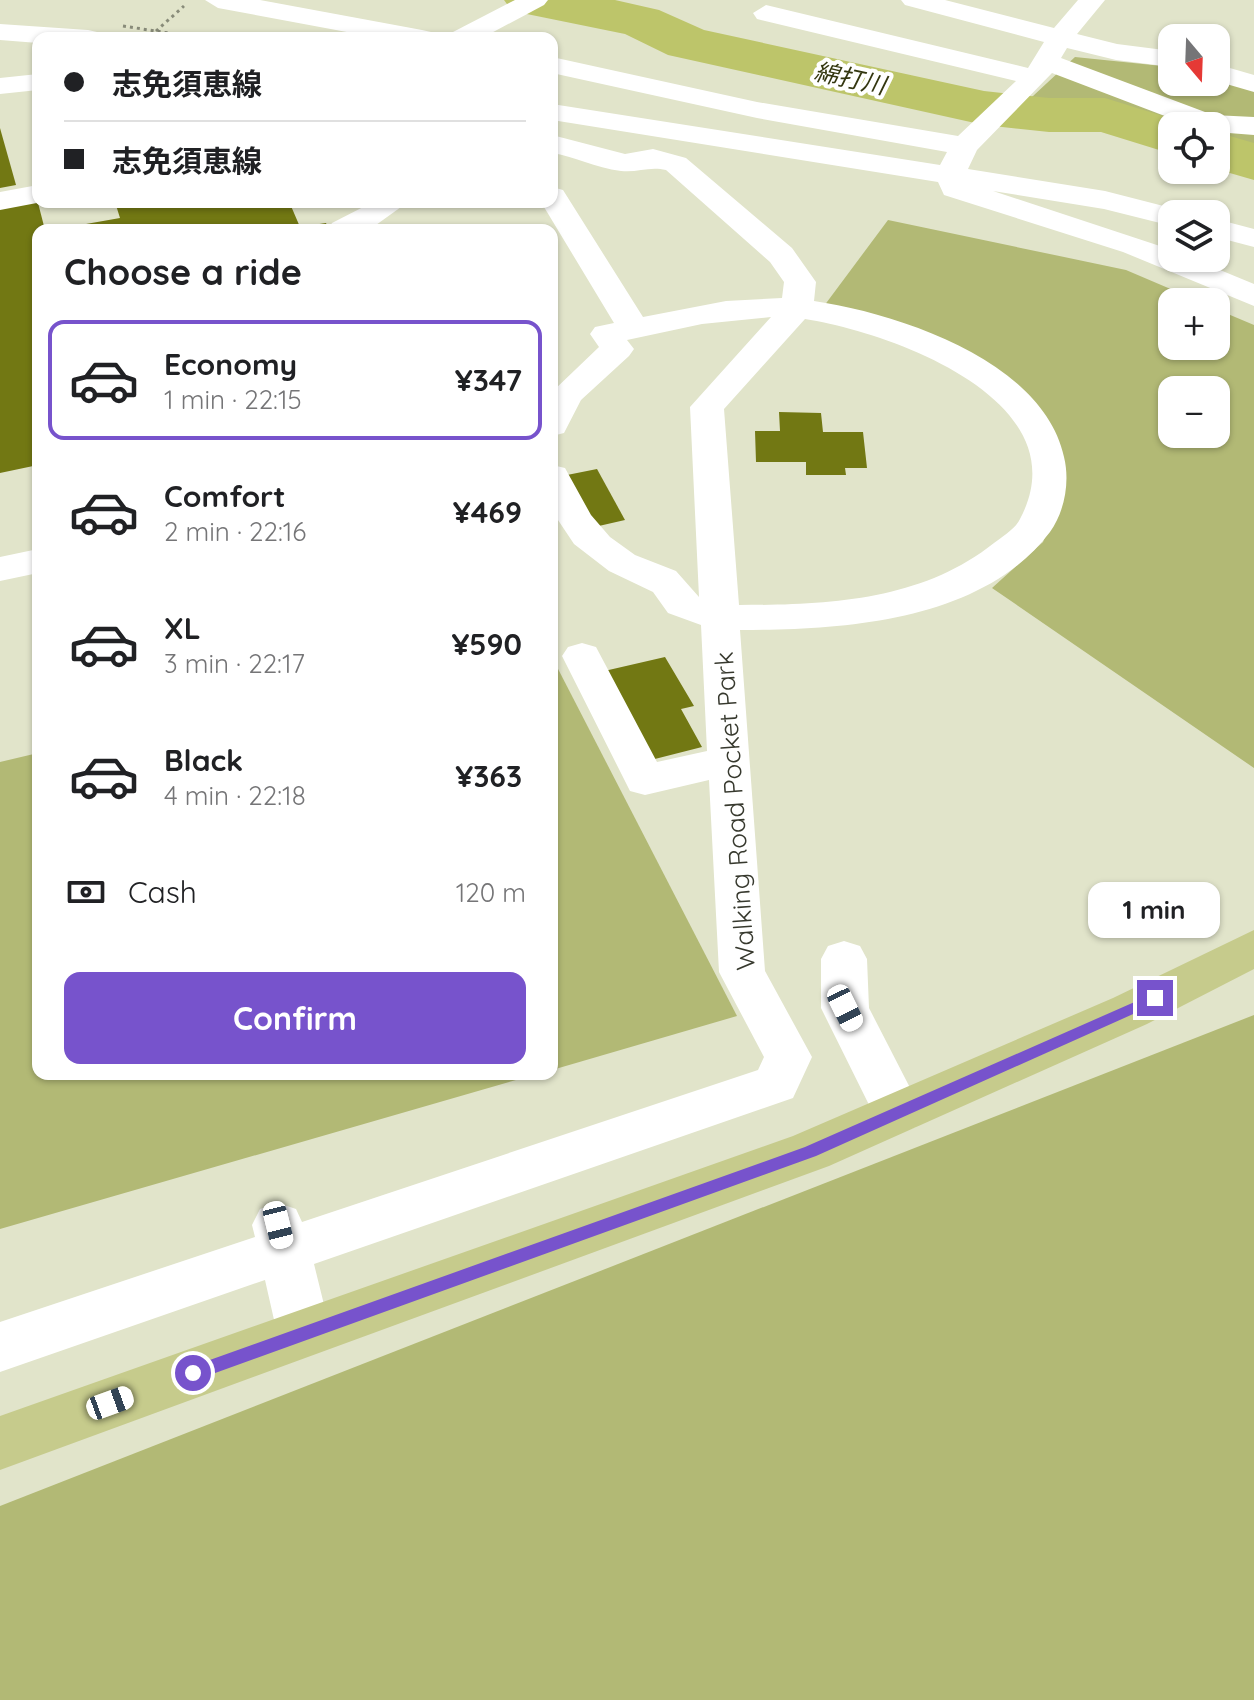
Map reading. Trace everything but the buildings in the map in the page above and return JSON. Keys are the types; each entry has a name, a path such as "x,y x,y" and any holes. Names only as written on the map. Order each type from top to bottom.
{"main road":[{"path":"0,1443 811,1151 1130,1011 1254,948"}],"street":[{"path":"218,0 390,32"},
{"path":"474,32 535,0"},
{"path":"914,0 1116,52 1158,57"},
{"path":"1092,0 1060,37 1041,70 964,146 950,175 955,189 1134,245 1254,296"},
{"path":"766,13 1041,70 1209,123 1254,126"},
{"path":"0,32 32,34"},
{"path":"1230,62 1254,63"},
{"path":"558,66 757,110 964,146"},
{"path":"1230,76 1254,84"},
{"path":"0,86 32,78"},
{"path":"558,113 1105,200 1158,213"},
{"path":"558,145 573,147 587,156 625,163 653,158 676,164 781,255 800,282 797,308"},
{"path":"0,201 32,195"},
{"path":"558,206 634,329"},
{"path":"357,224 385,208"},
{"path":"1230,232 1254,238"},
{"path":"558,410 585,374 617,349 607,334 736,309 797,308 874,321 944,348 998,385 1039,429 1052,481 1037,524 993,566 938,592 856,611 722,618 682,606 667,583 623,563 580,532 558,488"},
{"name":"Walking Road Pocket Park","path":"0,1347 776,1084 788,1057 742,972 707,407 797,308"},
{"path":"0,569 32,562"},
{"path":"582,656 645,780 730,760"},
{"path":"844,959 845,1008 898,1113"},
{"path":"278,1225 304,1333"}],"path":[{"path":"155,31 191,0"}],"green space":[{"path":"1075,57 1158,66 1158,96 1230,96 1230,81 1254,88 1254,160 1230,152 1230,112 1158,112 1158,131 1087,109 1019,109"},
{"path":"888,220 1126,270 1168,288 1158,288 1158,360 1230,360 1230,315 1254,325 1254,768 992,588 1043,542 1063,492 1003,379 824,306"},
{"path":"558,669 737,1016 558,1068"},
{"path":"32,754 32,1080 516,1080 0,1229 0,762"},
{"path":"1254,1015 1254,1700 0,1700 0,1506"}],"waterway":[{"name":"綿打川","path":"531,0 640,21 687,43 984,108 1049,115 1105,115 1158,132"},
{"name":"綿打川","path":"1230,154 1254,162"}],"route":[{"path":"193,1373 811,1151 1155,998"}]}
